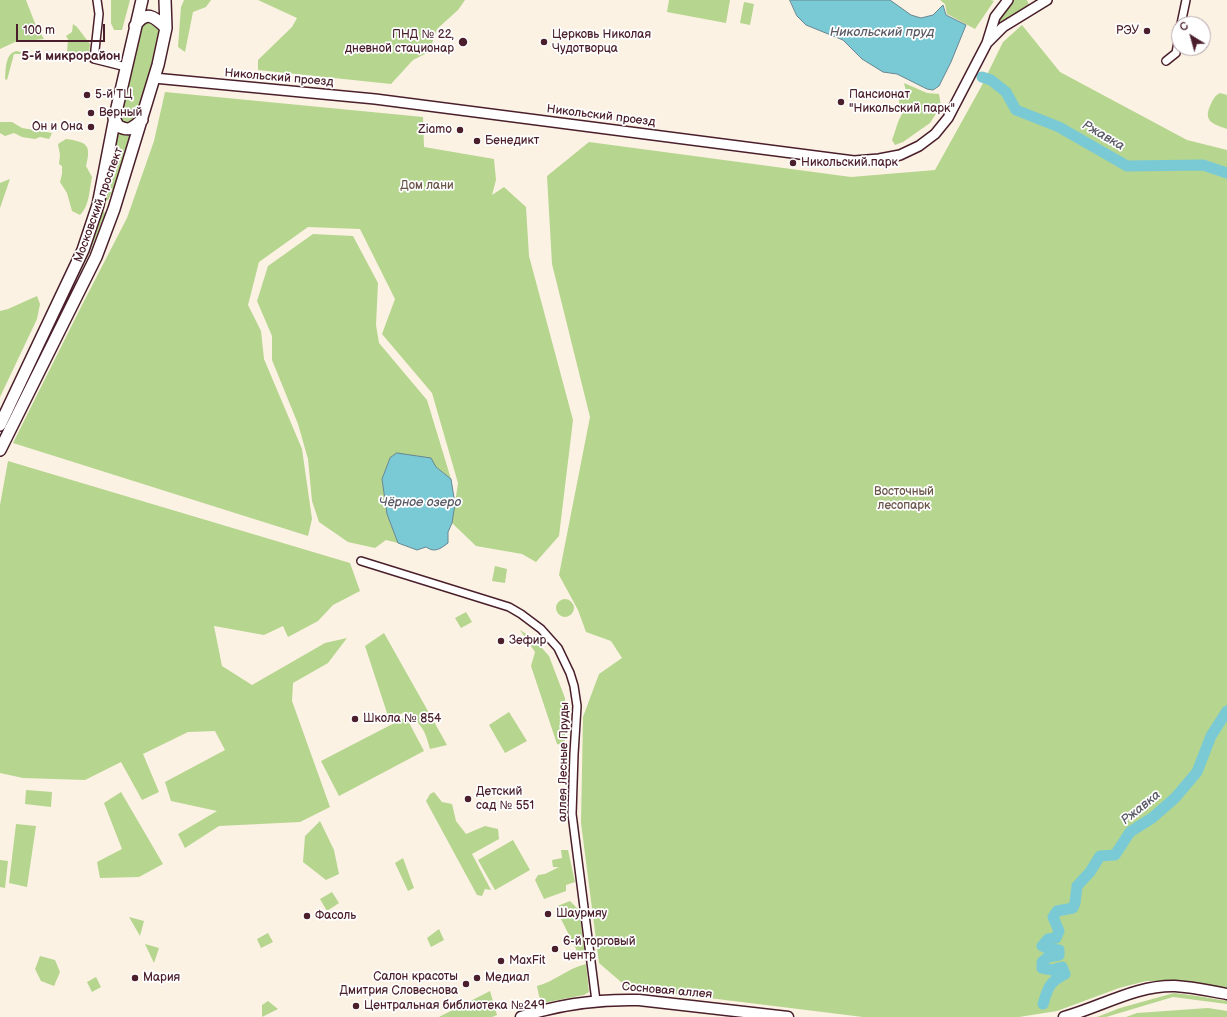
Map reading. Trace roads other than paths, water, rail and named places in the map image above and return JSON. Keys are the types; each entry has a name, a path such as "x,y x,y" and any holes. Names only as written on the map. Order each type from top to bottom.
{"main road":[{"name":"Московский проспект","path":"0,450 14,408 83,250 98,205 114,118 142,0"},
{"name":"Московский проспект","path":"0,425 14,408 96,257 114,209 154,78 166,28 165,0"},
{"path":"135,27 140,19 145,16 150,16 159,21 166,28 170,17 172,0"},
{"path":"114,118 118,126 124,130 131,129 142,120"},
{"path":"98,205 114,209"},
{"path":"1064,1017 1125,995 1152,989 1175,986 1227,994"},
{"name":"Сосновая аллея","path":"521,1017 542,1010 596,1001 639,1000 788,1017"}],"street":[{"path":"97,0 98,14 94,59 126,67"},
{"name":"Никольский проезд","path":"154,78 375,99 854,161 879,159 900,155 919,146 935,134 948,118 987,43 995,18 1008,0"},
{"path":"1183,16 1186,0"},
{"name":"Никольский проезд","path":"987,43 1003,27 1041,2"},
{"path":"1166,61 1172,56"},
{"name":"аллея Лесные Пруды","path":"361,561 509,607 541,629 558,648 570,673 578,706 574,754 572,814 596,1001"}],"water":[{"name":"Никольский пруд","path":"790,0 890,0 911,15 921,18 933,15 943,5 946,15 966,25 951,62 939,86 933,90 927,89 897,74 883,72 862,59 843,40 806,25 797,16"},
{"name":"Чёрное озеро","path":"397,453 431,458 436,467 451,479 455,504 452,523 448,532 448,543 440,548 432,550 426,547 417,550 398,543 387,514 382,479 390,458"}],"waterway":[{"name":"Ржавка","path":"982,77 991,80 1006,92 1016,110 1059,127 1127,166 1203,165 1227,173"},
{"name":"Ржавка","path":"1043,1004 1052,983 1065,974 1062,967 1052,970 1042,968 1042,962 1048,957 1059,955 1059,950 1049,949 1042,946 1048,939 1056,938 1059,931 1053,917 1057,911 1073,908 1077,886 1090,872 1100,856 1115,855 1130,832 1152,818 1175,798 1197,772 1211,736 1227,711"}],"place":[{"name":"РЭУ","path":"1147,31"},
{"name":"ПНД № 22, дневной стационар","path":"463,42"},
{"name":"Церковь Николая Чудотворца","path":"544,42"},
{"name":"5-й ТЦ","path":"87,95"},
{"name":"Пансионат \"Никольский парк\"","path":"841,102"},
{"name":"Верный","path":"91,113"},
{"name":"Он и Она","path":"91,127"},
{"name":"Ziamo","path":"460,130"},
{"name":"Бенедикт","path":"477,141"},
{"name":"Никольский парк","path":"793,163"},
{"name":"Зефир","path":"501,641"},
{"name":"Школа № 854","path":"355,719"},
{"name":"Детский сад № 551","path":"468,799"},
{"name":"Шаурмяу","path":"548,914"},
{"name":"Фасоль","path":"307,916"},
{"name":"6-й торговый центр","path":"555,949"},
{"name":"MaxFit","path":"501,961"},
{"name":"Мария","path":"135,978"},
{"name":"Медиал","path":"477,978"},
{"name":"Салон красоты Дмитрия Словеснова","path":"466,984"},
{"name":"Центральная библиотека №249","path":"356,1006"}],"district":[{"name":"5-й микрорайон","path":"71,57"}],"park label":[{"name":"Дом лани","path":"427,186"},
{"name":"Восточный лесопарк","path":"904,499"}]}
